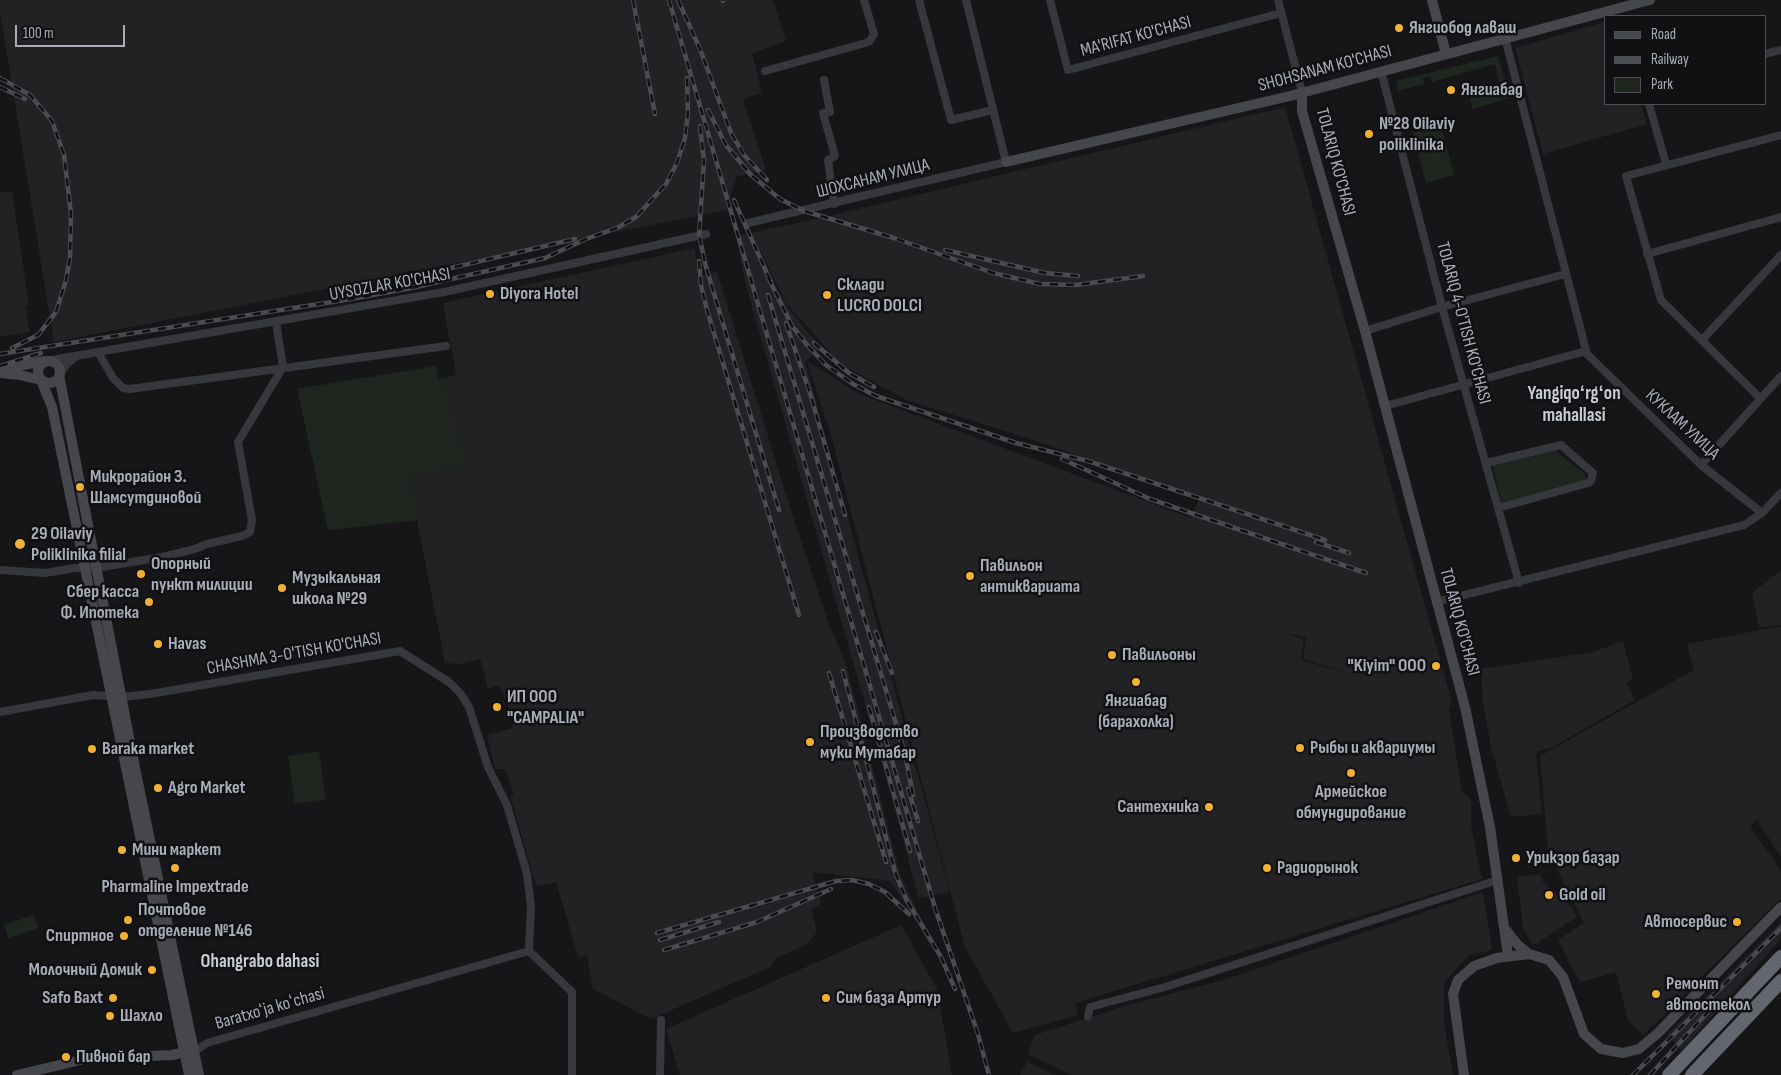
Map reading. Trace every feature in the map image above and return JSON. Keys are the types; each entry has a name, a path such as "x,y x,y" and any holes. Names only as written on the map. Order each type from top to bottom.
{"highway":[{"path":"1669,1075 1781,957"},
{"path":"1692,1075 1781,981"}],"street":[{"path":"765,71 869,42 874,34 864,0"},
{"path":"919,0 951,120 993,110"},
{"path":"966,0 1006,162"},
{"name":"MA'RIFAT KO'CHASI","path":"1050,0 1068,70 1281,13"},
{"name":"TOLARIQ KO'CHASI","path":"1278,0 1302,92 1302,111 1365,332 1465,707 1490,827 1508,956"},
{"path":"1432,0 1446,54"},
{"name":"SHOHSANAM KO'CHASI","path":"1610,15 1624,12 1650,0"},
{"name":"SHOHSANAM KO'CHASI","path":"1006,162 1302,92 1505,38 1604,16"},
{"path":"1385,406 1586,351 1505,38"},
{"path":"1766,54 1781,50"},
{"name":"TOLARIQ 4-O'TISH KO'CHASI","path":"1381,71 1442,307 1519,583"},
{"path":"824,80 830,112 823,113 835,156 828,160 834,204"},
{"path":"1649,105 1666,164"},
{"path":"1760,398 1661,300 1626,176 1781,135"},
{"name":"ШОХСАНАМ УЛИЦА","path":"748,223 1006,162"},
{"path":"1647,254 1781,217"},
{"name":"UYSOZLAR KO'CHASI","path":"0,369 444,292 706,234"},
{"path":"1702,340 1781,256"},
{"path":"1365,332 1442,307 1565,274"},
{"path":"0,570 45,574 91,568 170,555 242,536 250,532 252,520 238,442 283,367 276,322"},
{"path":"98,352 113,378 123,388 130,389 446,346"},
{"name":"КУКЛАМ УЛИЦА","path":"1586,351 1701,465 1762,514"},
{"path":"0,373 52,382 67,364 79,355"},
{"path":"168,952 122,697 91,568 52,407 37,370 40,364 46,361 57,364 91,568 111,696 190,1051 199,1075"},
{"path":"20,375 38,385 48,398"},
{"path":"1701,465 1781,376"},
{"path":"1486,463 1561,446 1593,473 1591,481 1588,483 1498,508"},
{"path":"1436,602 1519,583 1744,525 1762,514 1781,493"},
{"name":"CHASHMA 3-O'TISH KO'CHASI","path":"0,712 93,695 122,697 400,651 449,682 460,693 469,707 488,766 507,805 528,874 531,906 529,951"},
{"path":"1088,1016 1090,1007 1165,987 1498,880"},
{"path":"1464,1075 1453,1003 1454,986 1462,975 1474,966 1508,956 1529,954 1549,960 1560,972 1580,1026 1587,1038 1607,1051 1623,1053 1638,1048 1658,1033 1781,907"},
{"name":"TOLARIQ KO'CHASI","path":"1504,926 1516,944 1529,954"},
{"path":"529,951 572,992 572,1075"},
{"name":"Baratxoʻja koʻchasi","path":"17,1075 51,1065 84,1059 172,1055 190,1051 214,1041 529,951"},
{"path":"660,1075 661,1020"},
{"path":"189,1075 190,1051"}],"shaded area":[{"path":"0,0 773,0 786,41 752,53 762,93 743,99 766,170 736,177 727,210 54,342 0,12"},
{"path":"1604,22 1604,105 1641,105 1647,124 1543,154 1515,48"},
{"path":"1285,107 1453,706 1450,705 1449,709 1462,792 1471,799 1471,826 1482,879 1075,1003 1078,1015 1013,1033 965,947 831,435 807,361 859,394 1191,518 1200,497 1018,435 909,401 840,364 786,303 754,238 772,281 789,309 821,348 805,362 950,892 918,898 901,831 745,282 736,236 821,218","holes":["1284,632 1306,638 1303,659 1360,677 1301,660 1304,640"]},
{"path":"12,191 29,305 25,306 30,332 0,337 0,193"},
{"path":"695,248 698,277 717,272 793,517 827,619 846,664 900,874 917,911 912,913 890,881 812,872 821,904 811,909 817,932 807,944 775,959 770,967 651,1019 593,989 587,956 578,957 556,882 536,886 510,795 514,794 505,769 495,769 487,735 513,728 512,716 499,685 488,689 480,659 460,664 445,663 408,476 462,465 442,379 456,375 443,303"},
{"path":"1781,570 1781,625 1759,628 1752,593"},
{"path":"1781,626 1781,857 1759,823 1759,819 1750,826 1781,871 1781,898 1643,1035 1628,1020 1616,972 1580,982 1558,940 1584,923 1548,852 1540,756 1694,670 1687,644"},
{"path":"1623,641 1633,679 1626,682 1635,700 1551,748 1536,752 1542,814 1511,817 1491,747 1483,702 1481,669 1593,652"},
{"path":"1540,874 1543,882 1571,906 1577,917 1534,945 1523,929 1517,877"},
{"path":"1483,892 1492,950 1468,956 1444,983 1444,1022 1453,1075 1072,1075 1028,1054 1035,1035 1128,1005 1227,979"},
{"path":"1781,922 1781,939 1682,1050 1667,1035"},
{"path":"901,925 937,989 952,1075 680,1075 666,1029"},
{"path":"1027,1062 1056,1075 1020,1075"}],"green space":[{"path":"1498,56 1510,98 1472,109 1470,98 1501,90 1495,64 1432,82 1430,76 1423,78 1424,84 1398,91 1396,81"},
{"path":"1441,126 1454,175 1426,183 1413,133"},
{"path":"436,366 439,379 442,379 463,465 408,477 418,520 328,530 297,389"},
{"path":"1555,451 1584,473 1587,480 1501,503 1493,465"},
{"path":"319,751 326,799 295,804 288,756"},
{"path":"34,915 38,928 8,938 4,925"}],"railway":[{"path":"633,0 655,114"},
{"path":"669,0 935,908 978,1034 989,1075"},
{"path":"678,0 700,49 731,133 744,155 767,180"},
{"path":"0,78 30,95 52,121 64,155 71,214 70,258 66,280 56,312 38,335 12,348"},
{"path":"0,354 351,299 411,288 545,258 586,239 617,228 636,217 666,184 677,163 685,138 688,113 687,78"},
{"path":"0,87 25,99"},
{"path":"708,110 726,145 750,174 780,199 804,211 894,238 993,273 1040,284 1076,285 1143,276"},
{"path":"700,126 704,161 699,235 706,267 779,510"},
{"path":"734,200 771,282"},
{"path":"408,278 575,239"},
{"path":"945,250 1045,273 1078,276"},
{"path":"699,261 701,285 707,310 799,615"},
{"path":"768,277 792,326 808,346 826,365 853,384 876,396 1016,443 1088,461 1325,540"},
{"path":"768,295 905,754 913,795"},
{"path":"786,323 810,393 845,515"},
{"path":"814,343 849,373 874,387"},
{"path":"0,366 41,353"},
{"path":"1062,459 1150,499 1366,573"},
{"path":"1316,542 1349,553"},
{"path":"876,632 892,673"},
{"path":"843,671 895,872 906,899 941,957 955,989"},
{"path":"829,673 886,862"},
{"path":"869,707 910,851"},
{"path":"908,789 918,821"},
{"path":"657,933 836,881 852,880 869,884 885,892 909,914"},
{"path":"664,950 757,922 831,889"},
{"path":"660,940 719,922"},
{"path":"1633,1075 1781,928"},
{"path":"1650,1075 1718,1001"}],"place":[{"name":"Янгиобод лаваш","path":"1399,28"},
{"name":"Янгиабад","path":"1451,90"},
{"name":"№28 Oilaviy poliklinika","path":"1369,134"},
{"name":"Diyora Hotel","path":"490,294"},
{"name":"Склади LUCRO DOLCI","path":"827,295"},
{"name":"Микрорайон З. Шамсутдиновой","path":"80,487"},
{"name":"29 Oilaviy Poliklinika filial","path":"20,544"},
{"name":"Опорный пункт милиции","path":"141,574"},
{"name":"Павильон антиквариата","path":"970,576"},
{"name":"Музыкальная школа №29","path":"282,588"},
{"name":"Сбер касса Ф. Ипотека","path":"149,602"},
{"name":"Havas","path":"158,644"},
{"name":"Павильоны","path":"1112,655"},
{"name":"\"Kiyim\" ООО","path":"1436,666"},
{"name":"Янгиабад (барахолка)","path":"1136,682"},
{"name":"ИП ООО \"CAMPALIA\"","path":"497,707"},
{"name":"Производство муки Мутабар","path":"810,742"},
{"name":"Рыбы и аквариумы","path":"1300,748"},
{"name":"Baraka market","path":"92,749"},
{"name":"Армейское обмундирование","path":"1351,773"},
{"name":"Agro Market","path":"158,788"},
{"name":"Сантехника","path":"1209,807"},
{"name":"Мини маркет","path":"122,850"},
{"name":"Урикзор базар","path":"1516,858"},
{"name":"Pharmaline Impextrade","path":"175,868"},
{"name":"Радиорынок","path":"1267,868"},
{"name":"Gold oil","path":"1549,895"},
{"name":"Почтовое отделение №146","path":"128,920"},
{"name":"Автосервис","path":"1737,922"},
{"name":"Спиртное","path":"124,936"},
{"name":"Молочный Домик","path":"152,970"},
{"name":"Ремонт автостекол","path":"1656,994"},
{"name":"Safo Baxt","path":"113,998"},
{"name":"Сим база Артур","path":"826,998"},
{"name":"Шахло","path":"110,1016"},
{"name":"Пивной бар","path":"66,1057"}],"district":[{"name":"Yangiqoʻrgʻon mahallasi","path":"1574,405"},
{"name":"Ohangrabo dahasi","path":"260,962"}]}
